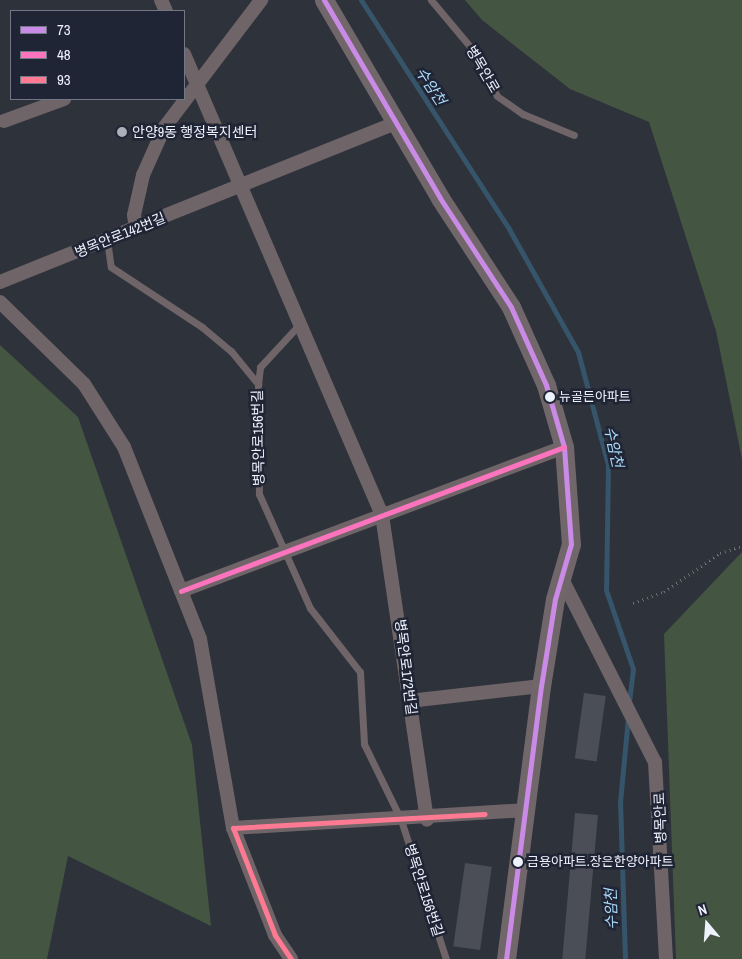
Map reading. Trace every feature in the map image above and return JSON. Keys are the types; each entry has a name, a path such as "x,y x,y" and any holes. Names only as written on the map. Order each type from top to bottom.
{"street":[{"path":"185,99 261,0"},
{"path":"324,0 396,123 511,307 546,385 564,447 571,544 562,579 541,686 506,959"},
{"path":"185,57 195,85 298,326 382,515"},
{"path":"4,121 61,100"},
{"path":"136,228 134,215 143,176 164,128 184,100"},
{"name":"병목안로142번길","path":"0,282 396,123"},
{"path":"0,302 84,384 124,447 181,591 204,659 233,828 275,935 291,959"},
{"path":"181,591 283,555 382,515 564,447"},
{"name":"병목안로172번길","path":"382,515 426,820"},
{"name":"병목안로","path":"562,579 598,654 655,762 659,786 666,959"},
{"path":"409,701 541,686"},
{"path":"233,828 426,820 526,810"}],"lane":[{"name":"병목안로","path":"432,0 478,56 497,96 523,114 574,135"},
{"name":"병목안로156번길","path":"107,240 111,267 202,327 231,351 258,384 258,488 283,555 310,608 360,672 364,744 401,820 446,959"},
{"path":"258,384 260,367 298,326"}],"path":[{"path":"633,603 664,592 720,553 742,546"}],"green space":[{"path":"465,0 742,0 742,459 716,331 649,122 570,89 482,20"},
{"path":"0,345 78,417 192,745 211,926 68,856 47,959 0,959"},
{"path":"742,552 742,959 676,959 664,634"}],"building":[{"path":"584,693 606,696 597,761 575,758"},
{"path":"575,813 598,815 585,959 562,959"},
{"path":"465,863 492,867 480,950 453,946"}],"waterway":[{"name":"수암천","path":"361,0 509,229 578,352 608,465 606,590 633,669 629,704"},
{"name":"수암천","path":"625,959 620,802 628,717"}],"transit line":[{"name":"73","path":"324,0 440,198 511,307 546,385 564,447 571,544 555,599 541,686 506,959"},
{"name":"48","path":"181,591 564,447"},
{"name":"93","path":"291,959 275,935 233,828 485,814"}],"place":[{"name":"안양9동 행정복지센터","path":"122,132"},
{"name":"뉴골든아파트","path":"550,397"},
{"name":"금용아파트.장은한양아파트","path":"518,862"}]}
